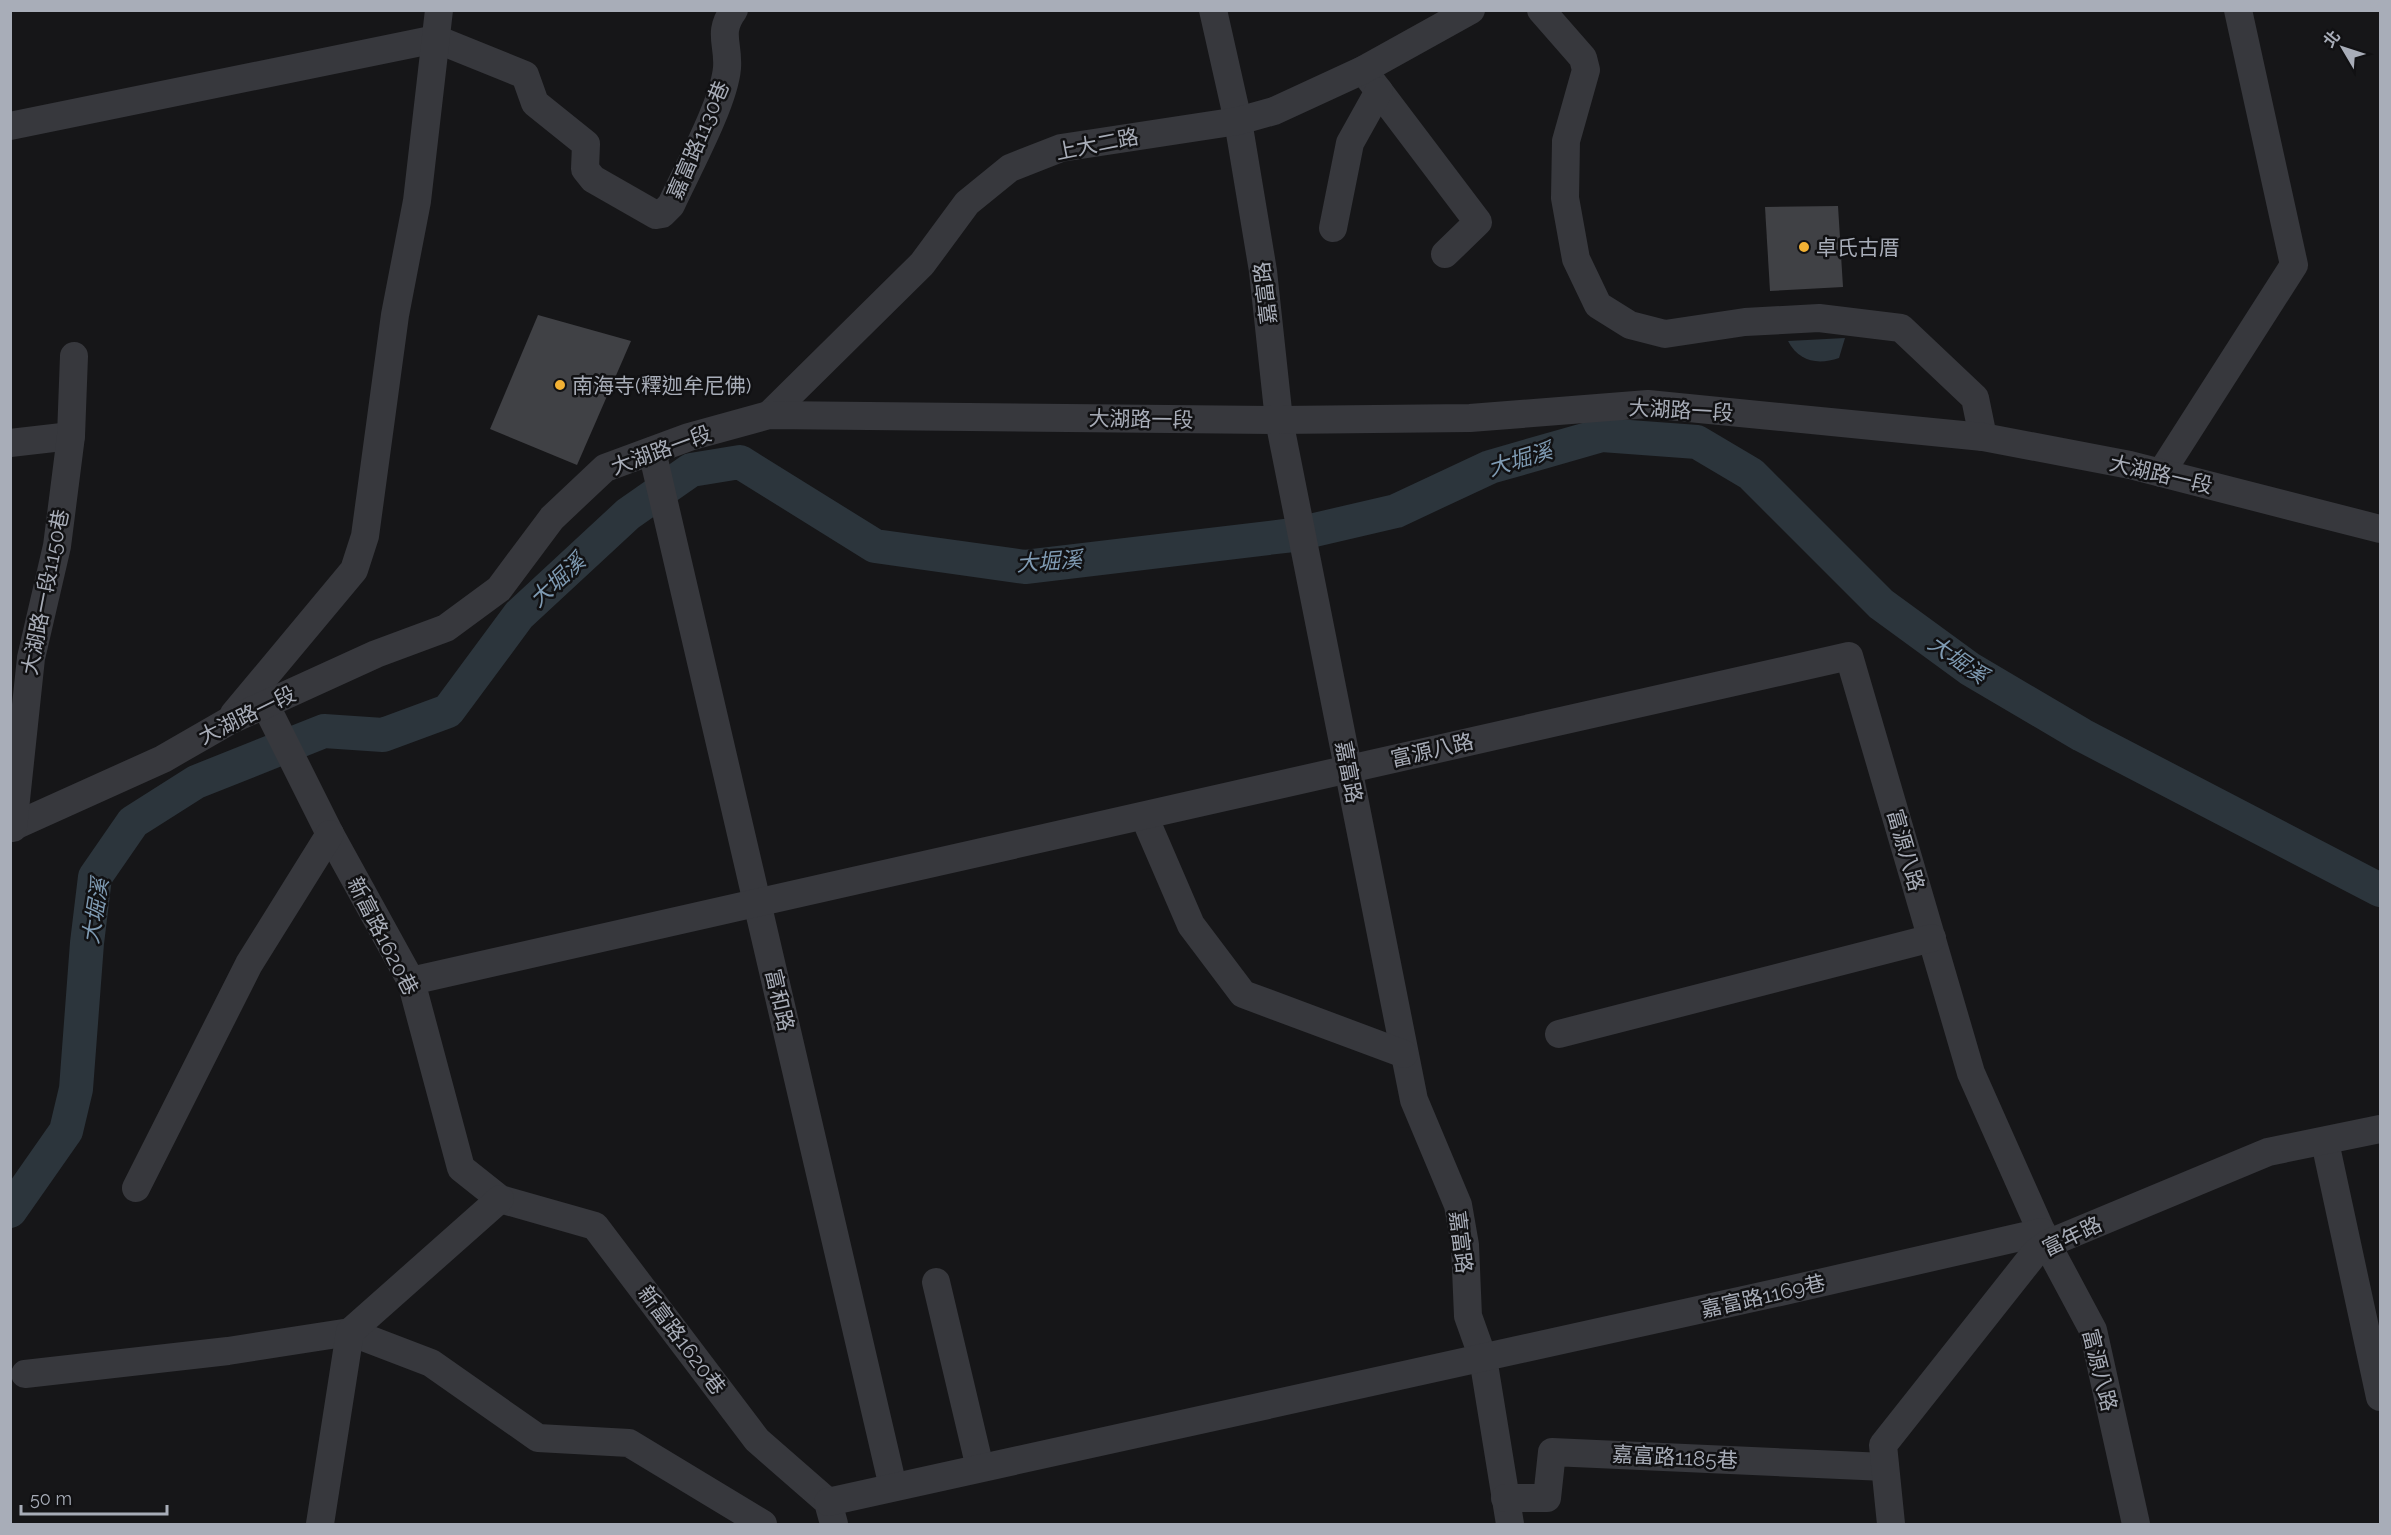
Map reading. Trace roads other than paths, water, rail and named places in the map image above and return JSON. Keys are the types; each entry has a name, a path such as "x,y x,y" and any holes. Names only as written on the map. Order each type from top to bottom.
{"street":[{"path":"229,721 349,578 354,570 365,536 395,315 417,201 439,10"},
{"name":"嘉富路1130巷","path":"436,39 525,75 535,103 586,144 585,169 593,178 656,215 662,214 671,205 722,90 727,66 724,27 734,10"},
{"name":"嘉富路","path":"1213,10 1238,121 1263,271 1279,420 1287,462 1414,1100 1458,1205 1465,1245 1468,1316 1483,1358 1508,1511"},
{"name":"上大二路","path":"769,415 922,264 967,203 1010,168 1061,148 1238,121 1371,80 1471,10"},
{"path":"1541,10 1583,58 1586,70 1566,141 1565,198 1576,259 1598,305 1630,325 1665,334 1745,322 1819,318 1901,328 1975,398 1983,437"},
{"path":"2162,473 2294,265 2238,10"},
{"path":"10,126 436,39"},
{"path":"1333,228 1350,143 1371,80"},
{"path":"1371,80 1478,222 1445,254"},
{"name":"大湖路一段1150巷","path":"12,828 31,658 57,546 71,436 74,356"},
{"name":"大湖路一段","path":"12,828 163,759 229,721 265,704 376,654 446,628 499,589 552,518 605,468 654,458 769,415 1279,420 1470,418 1648,404 1983,437 2162,473 2380,529"},
{"path":"10,443 71,436"},
{"name":"富和路","path":"654,458 893,1487"},
{"name":"富源八路","path":"1348,770 1849,656 1971,1073 2044,1238 2093,1330 2136,1524"},
{"name":"新富路1620巷","path":"265,704 330,834 411,981 461,1168 500,1199 595,1226 757,1440 831,1513"},
{"path":"411,981 1348,770"},
{"path":"1144,816 1191,925 1243,994 1404,1054"},
{"path":"136,1188 249,964 330,834"},
{"path":"1559,1034 1932,938"},
{"name":"富年路","path":"1891,1524 1883,1445 2036,1253 2044,1238 2268,1152 2380,1129"},
{"path":"2325,1142 2380,1397"},
{"path":"320,1524 350,1332 500,1199"},
{"name":"嘉富路1169巷","path":"831,1513 893,1487 2044,1238"},
{"path":"936,1282 980,1468"},
{"path":"25,1374 228,1351 350,1332 431,1363 538,1438 629,1443 763,1524"},
{"name":"嘉富路1185巷","path":"1508,1511 1547,1498 1552,1452 1885,1467"}],"waterway":[{"name":"大堀溪","path":"10,1211 66,1131 76,1089 87,943 95,877 133,822 196,782 324,731 383,735 448,711 519,615 628,514 691,470 740,462 875,546 1025,567 1293,535 1396,511 1490,467 1602,435 1697,442 1751,474 1881,604 1970,669 2082,735 2380,890"}],"place":[{"name":"卓氏古厝","path":"1804,247"},
{"name":"南海寺(釋迦牟尼佛)","path":"560,385"}]}
